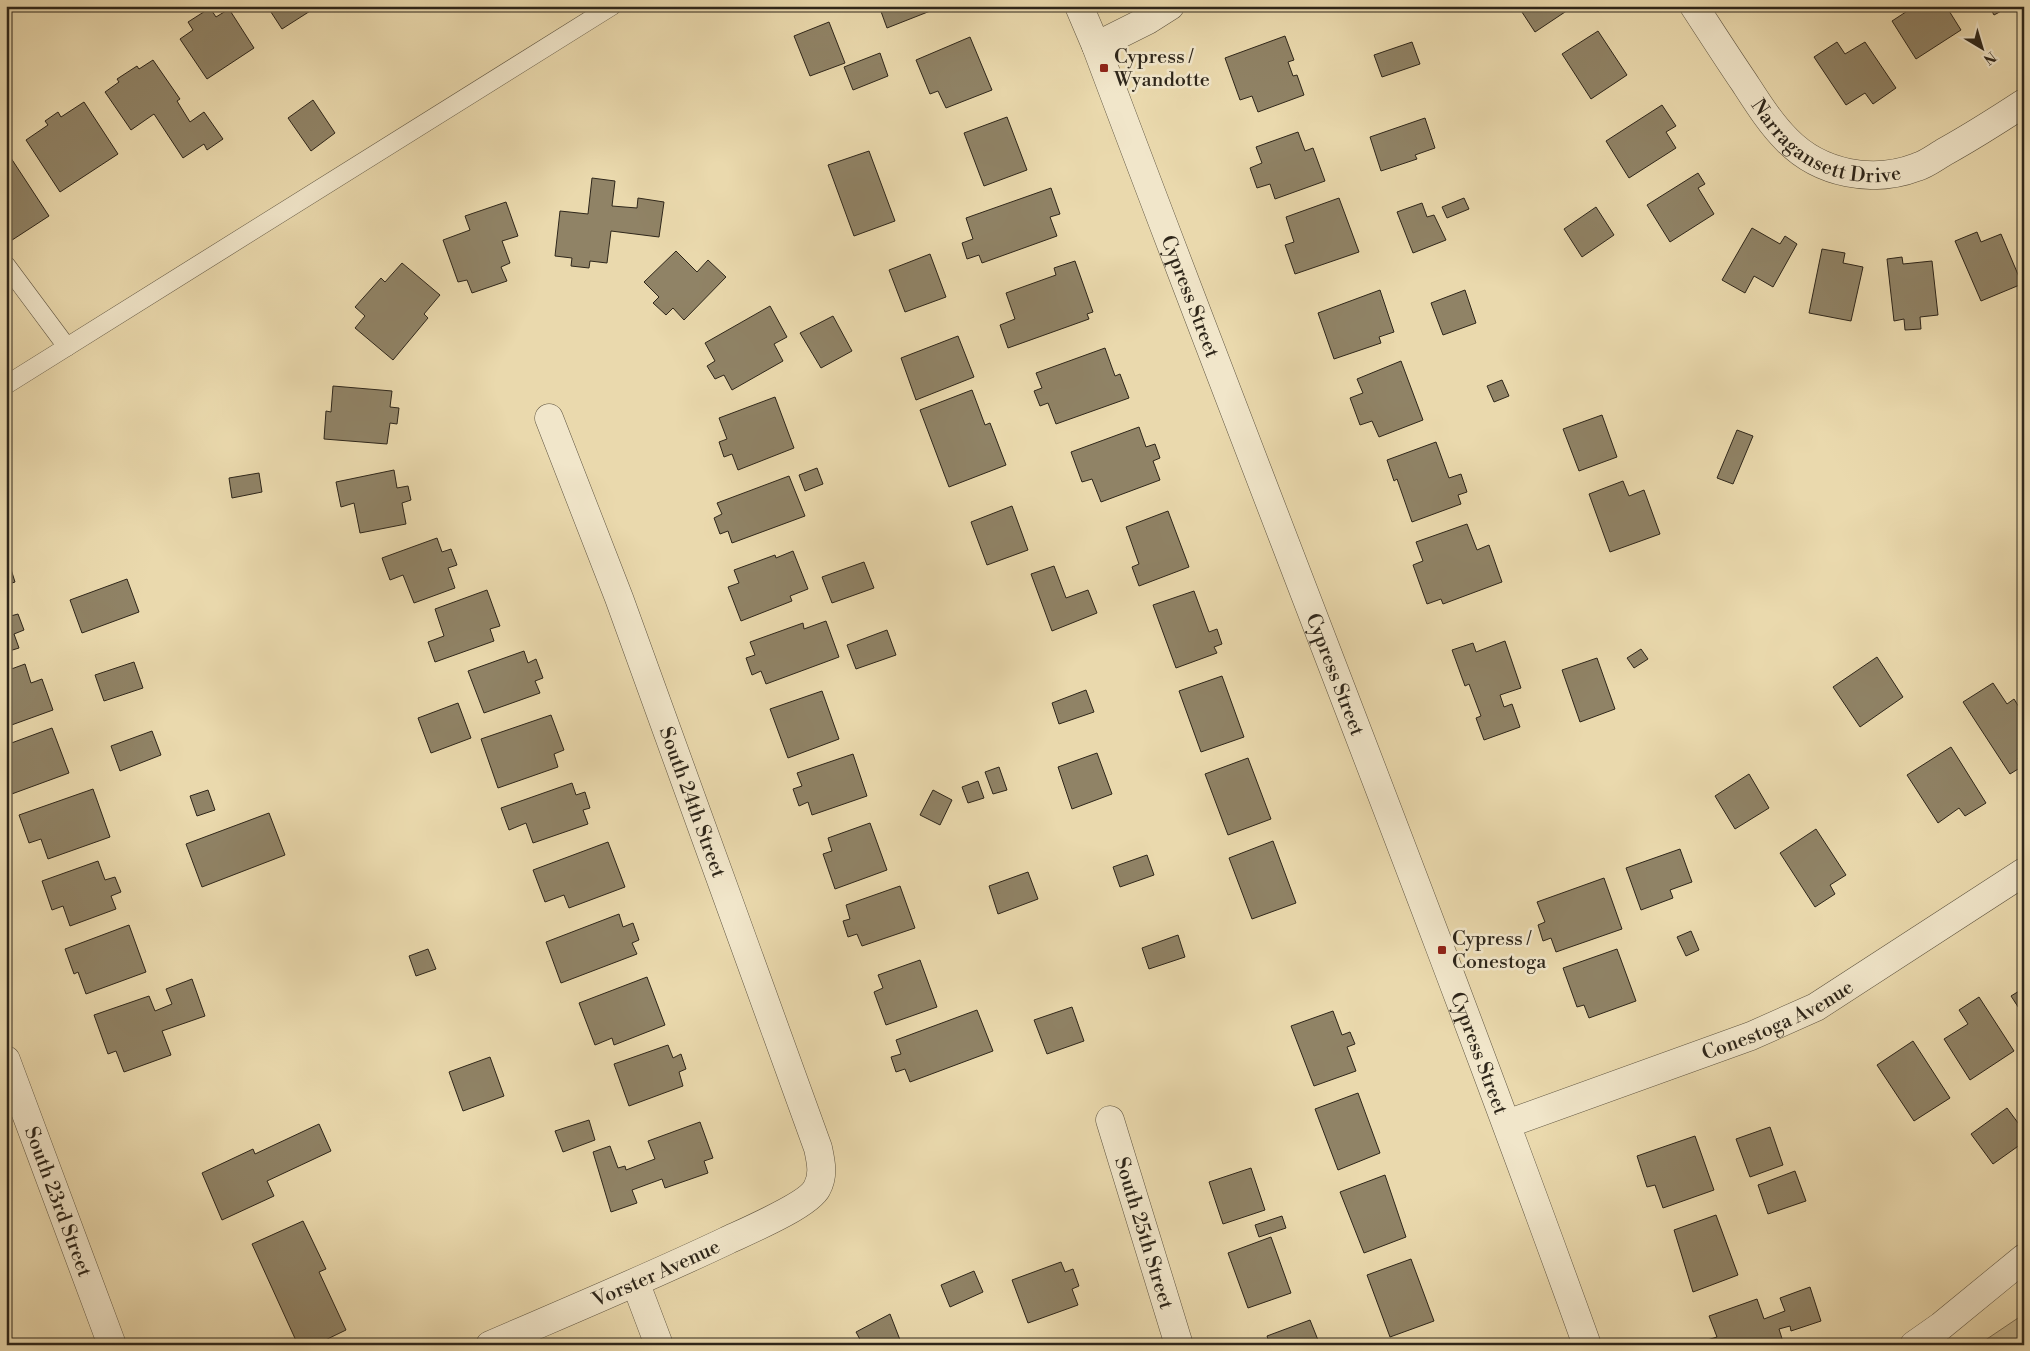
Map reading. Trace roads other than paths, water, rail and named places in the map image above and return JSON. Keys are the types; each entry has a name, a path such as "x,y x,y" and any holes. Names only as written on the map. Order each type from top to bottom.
{"street":[{"name":"Cypress Street","path":"1079,6 1096,46 1507,1124 1587,1345"},
{"path":"1096,46 1148,20 1170,6"},
{"name":"Narragansett Drive","path":"1694,6 1762,111 1787,140 1802,153 1831,169 1851,174 1879,176 1897,174 1918,167 1976,134 2024,103"},
{"name":"South 24th Street","path":"549,418 619,598 818,1148 822,1169 817,1190"},
{"name":"Conestoga Avenue","path":"1507,1124 1752,1036 1816,1007 2024,872"},
{"name":"South 23rd Street","path":"6,1060 112,1345"},
{"name":"South 25th Street","path":"1110,1120 1179,1345"},
{"name":"Vorster Avenue","path":"490,1345 636,1284 776,1218 817,1190"},
{"path":"1914,1345 2024,1258"},
{"path":"636,1284 659,1345"}],"lane":[{"path":"6,385 612,6"},
{"path":"6,266 67,348"}],"place":[{"name":"Cypress / Wyandotte","path":"1104,68"},
{"name":"Cypress / Conestoga","path":"1442,950"}]}
